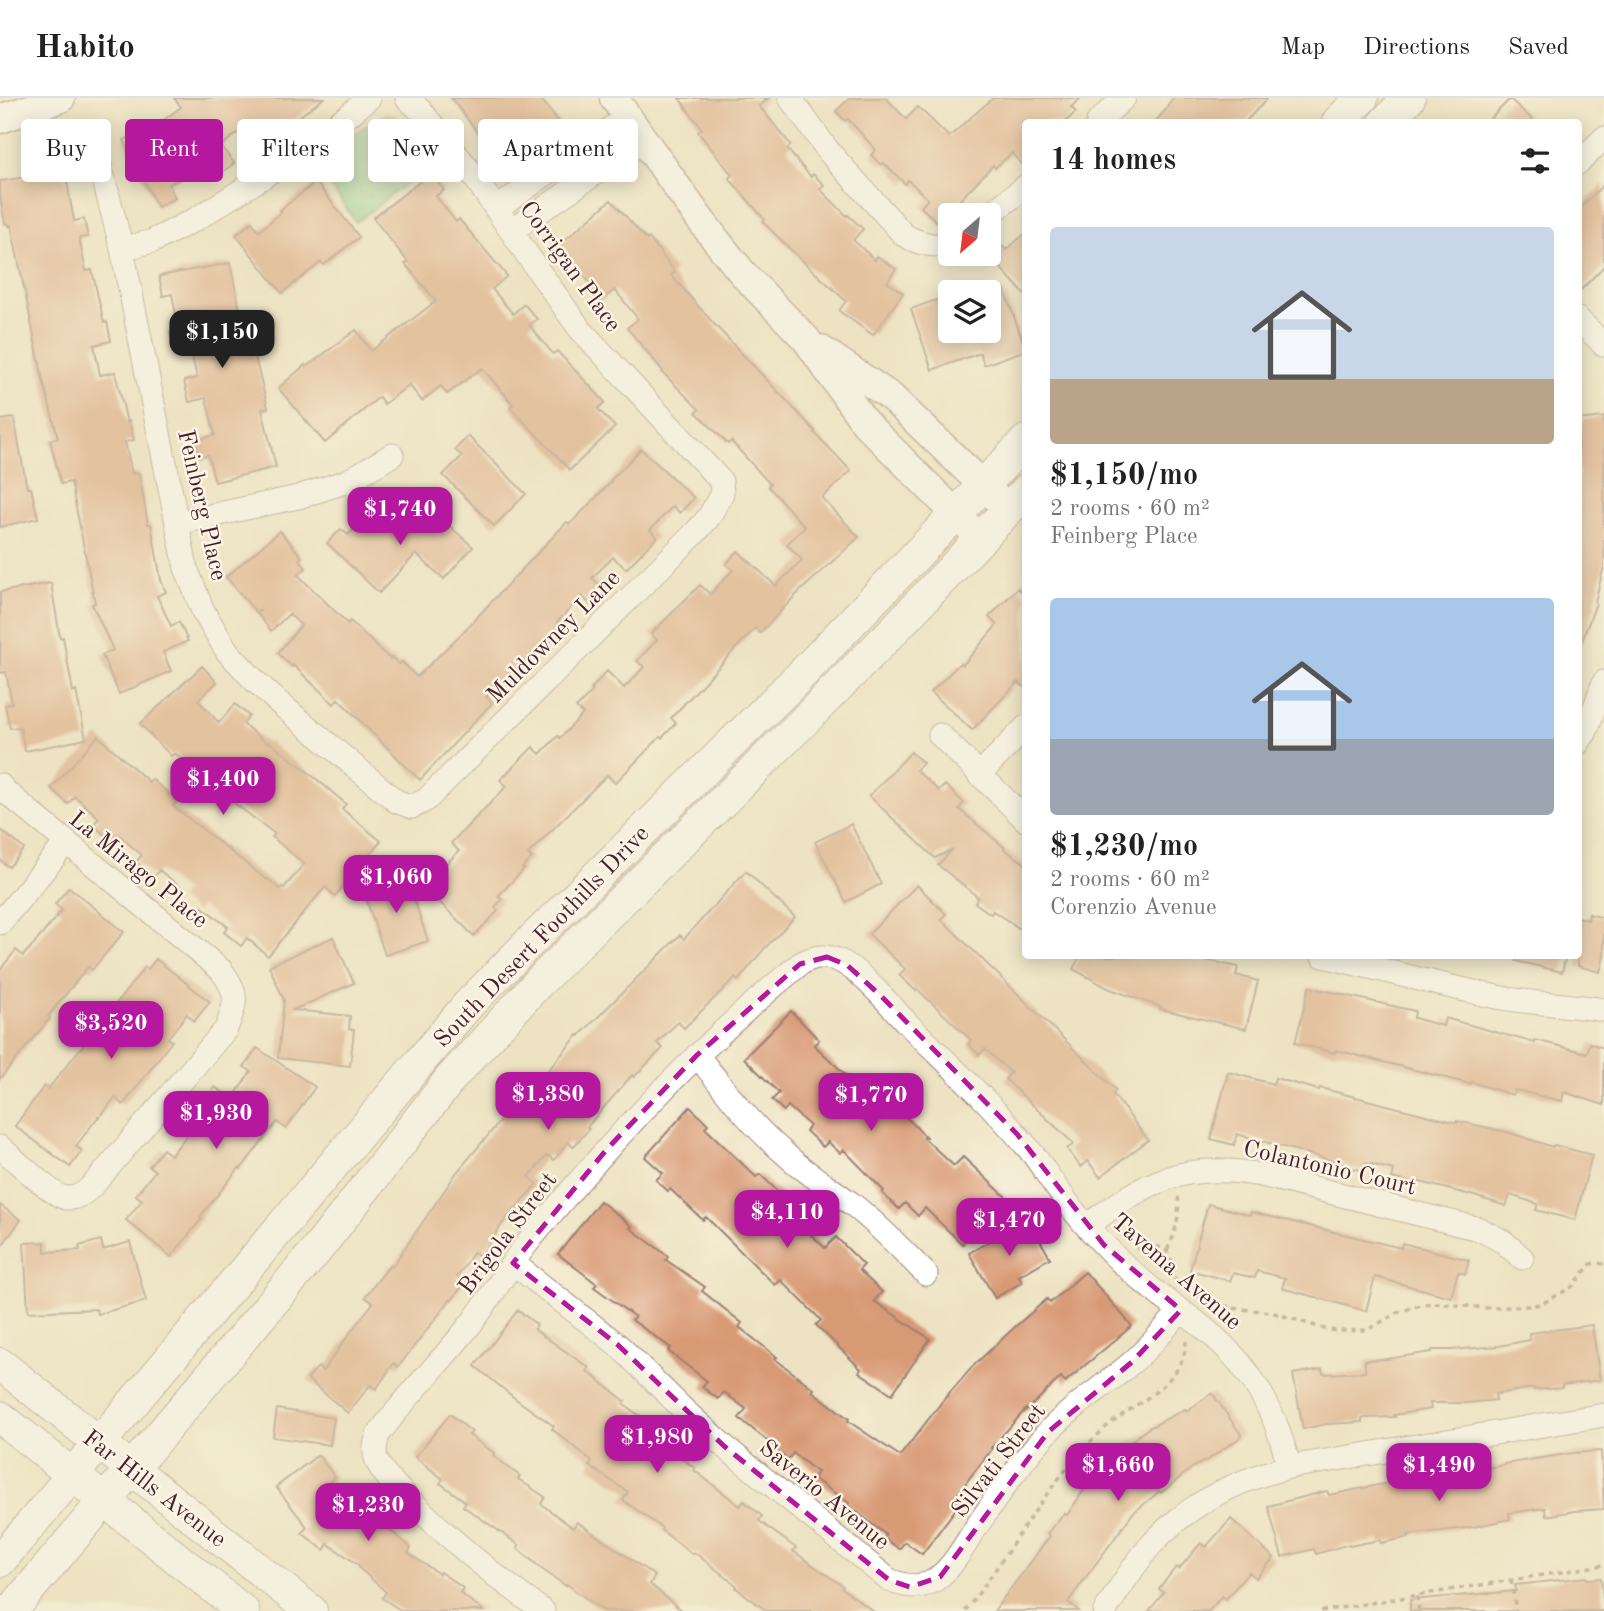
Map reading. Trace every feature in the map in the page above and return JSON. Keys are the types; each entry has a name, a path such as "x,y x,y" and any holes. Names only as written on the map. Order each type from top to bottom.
{"main road":[{"path":"1341,119 1362,98"},
{"path":"1388,119 1409,98"},
{"name":"South Desert Foothills Drive","path":"0,1561 467,1006 797,679 1022,445"},
{"name":"South Desert Foothills Drive","path":"11,1611 316,1251 468,1059 538,983 801,724 1017,500"},
{"name":"Far Hills Avenue","path":"0,1364 86,1459 119,1485 310,1611"},
{"name":"Far Hills Avenue","path":"0,1417 86,1459 119,1485 243,1611"}],"street":[{"path":"122,249 153,241 196,219 263,177 369,98"},
{"name":"Corrigan Place","path":"407,98 471,172 580,329 721,481 722,493"},
{"path":"790,98 829,152 904,234 917,243 938,245"},
{"path":"1101,119 1124,98"},
{"path":"12,110 53,99"},
{"path":"496,209 621,108 699,218 768,301 806,339 865,423 980,538"},
{"path":"1582,159 1604,138"},
{"path":"511,231 644,140"},
{"name":"Feinberg Place","path":"104,182 122,249 186,568 203,611 227,651 254,680 396,801 412,807"},
{"path":"1001,206 1022,189"},
{"path":"1582,323 1604,345"},
{"path":"806,339 891,397 984,486 1017,500"},
{"path":"177,523 298,497 348,481 392,455"},
{"name":"Muldowney Lane","path":"412,807 426,800 696,532 709,517 722,493"},
{"path":"1582,737 1604,682"},
{"path":"979,775 1022,731"},
{"path":"940,735 1022,816"},
{"name":"La Mirago Place","path":"0,785 66,843 221,970 232,985 235,1000 226,1029 109,1167 81,1196 65,1198 47,1188 0,1147"},
{"path":"0,923 66,843"},
{"name":"Brigola Street","path":"543,1611 425,1516 383,1471 374,1452 378,1435 471,1324 513,1263 607,1149 697,1055 758,998 808,959 827,957"},
{"name":"Tavema Avenue","path":"827,957 847,965 855,972 1017,1134 1061,1195 1129,1269 1185,1302 1197,1321 1226,1348 1252,1379 1271,1413 1289,1467"},
{"path":"1336,959 1498,997 1604,1010"},
{"path":"697,1055 766,1137 798,1166 881,1228 926,1274"},
{"name":"Colantonio Court","path":"1087,1226 1151,1184 1182,1174 1229,1171 1261,1175 1479,1229 1504,1242 1522,1258"},
{"name":"Saverio Avenue","path":"513,1263 618,1345 716,1440 889,1580 910,1587 920,1586"},
{"name":"Silvati Street","path":"920,1586 931,1583 948,1569 1010,1479 1048,1432 1075,1406 1132,1362 1158,1337 1185,1302"},
{"path":"1105,1611 1136,1564 1153,1544 1193,1508 1241,1481 1289,1467 1604,1415"}],"path":[{"path":"1167,1250 1175,1231 1178,1195"},
{"path":"1129,1244 1142,1250 1156,1246 1167,1250 1171,1255 1178,1284"},
{"path":"1185,1302 1270,1312 1328,1330 1367,1330 1399,1312 1424,1304 1487,1308 1543,1303 1572,1287 1591,1264 1604,1264"},
{"path":"965,1611 1059,1477 1107,1426 1172,1377 1184,1358 1186,1341"},
{"path":"1321,1611 1604,1565"},
{"path":"1511,1580 1516,1611"},
{"path":"1417,1596 1419,1611"}],"highlighted area":[{"path":"827,957 847,965 881,996 1017,1134 1104,1245 1181,1310 1132,1362 1048,1432 940,1577 910,1587 889,1580 724,1446 618,1345 513,1263 607,1149 697,1055 800,964"}],"green space":[{"path":"388,115 398,119 378,119"},
{"path":"368,125 368,182 408,182 356,222 328,182 354,182 354,134"}],"building":[{"path":"174,98 324,98 296,119 237,119 237,134 223,144 223,119 165,119 181,107"},
{"path":"451,98 540,98 557,119 478,119 478,133"},
{"path":"679,98 769,98 759,106 791,145 787,149 811,177 813,174 824,185 820,189 863,229 853,240 875,260 877,256 896,269 887,282 903,293 873,335 839,311 846,301 763,222 765,220 729,178 732,175 698,132 702,129"},
{"path":"850,98 886,98 906,119 918,107 949,137 993,98 1081,98 1071,107 1076,112 1068,119 1022,119 1022,164 1012,153 995,168 993,165 957,203 938,203 938,223 921,207 928,199 908,180 905,184 884,163 881,165 871,155 876,150 848,119 845,121 836,111"},
{"path":"1173,98 1268,98 1248,119 1158,119"},
{"path":"1510,99 1532,119 1490,119"},
{"path":"223,149 234,163 223,172"},
{"path":"21,178 21,182 67,182 74,221 84,219 88,237 79,238 86,271 92,270 104,323 107,322 111,341 94,345 100,375 115,372 134,440 125,442 132,474 139,473 148,524 151,524 161,580 166,592 157,596 171,626 179,622 188,641 163,652 171,671 119,694 102,655 113,650 92,604 95,603 71,482 61,484 50,440 58,438 43,380 11,225 5,224 0,181"},
{"path":"145,182 173,182 169,184 175,198 157,207"},
{"path":"316,182 359,237 324,265 321,262 282,293 236,235 252,222 259,231 282,212 280,210"},
{"path":"419,182 438,182 444,190 436,196 456,222 459,219 507,276 492,289 513,314 524,304 537,319 529,325 553,354 557,351 605,402 598,409 615,427 570,470 510,407 513,404 482,368 447,394 441,386 422,401 409,385 384,404 379,397 325,443 278,388 305,365 306,367 356,330 371,351 436,301 405,264 408,262 373,218"},
{"path":"1604,184 1604,266 1582,289 1582,206"},
{"path":"611,200 647,240 649,238 675,272 671,275 714,324 851,471 822,498 859,537 797,594 760,633 755,628 671,718 676,723 662,738 660,737 615,783 607,775 528,854 532,858 498,896 502,900 495,907 498,911 474,936 424,887 459,851 451,843 507,786 500,780 533,747 540,754 558,736 560,738 583,714 576,708 593,691 591,689 607,671 624,688 644,667 637,661 657,640 651,634 700,585 710,594 733,570 726,564 738,551 776,586 802,560 787,544 805,527 731,441 728,444 696,412 699,409 662,372 627,328 638,319 615,290 599,302 587,286 591,284 558,246"},
{"path":"1022,236 1022,292 999,266 1003,246 1006,250"},
{"path":"230,263 241,315 244,314 268,408 262,409 276,467 215,482 208,455 199,457 195,440 215,435 206,398 189,402 184,381 197,378 190,348 175,352 170,332 179,330 172,294 163,296 159,276"},
{"path":"1004,289 1022,339 1022,351 984,365 980,353 932,370 911,309 938,299 938,343 1001,343 1001,290"},
{"path":"1604,417 1604,566 1596,603 1582,641 1582,420"},
{"path":"14,418 27,488 31,488 38,518 0,527 0,420"},
{"path":"468,436 526,494 494,526 443,475 462,456 455,450"},
{"path":"641,449 694,498 680,513 673,506 650,530 657,537 626,569 613,557 592,578 605,590 591,605 582,596 557,622 563,628 515,676 510,672 486,697 492,703 420,780 338,699 334,704 278,653 301,625 289,614 271,631 257,613 261,610 256,612 226,577 280,531 302,557 299,559 306,568 298,575 348,624 350,621 390,659 392,657 399,665 402,662 417,677"},
{"path":"401,509 417,524 431,509 473,547 444,579 416,554 379,593 327,543 341,529 348,535 366,517 381,531"},
{"path":"51,583 60,638 63,637 73,692 76,691 86,739 25,751 20,727 10,728 5,705 12,703 6,672 0,673 0,592"},
{"path":"1018,588 1022,592 1022,685 1018,682 972,730 931,692 960,663 963,665 997,625 989,617"},
{"path":"202,666 217,682 198,700 219,723 235,704 249,716 243,724 307,771 346,804 342,809 381,841 335,896 325,887 268,956 247,938 241,946 224,932 228,927 201,906 196,912 179,899 185,891 159,870 154,877 136,862 142,855 117,834 111,840 93,825 99,818 75,796 68,804 51,788 98,736 149,782 152,779 177,801 173,806 267,880 280,889 284,888 304,864 272,837 275,834 175,753 171,756 140,724"},
{"path":"911,752 923,763 916,770 939,791 945,785 964,803 959,809 1022,861 1022,930 993,911 991,914 975,903 978,897 938,865 953,849 935,858 869,796"},
{"path":"851,824 881,884 846,902 815,842"},
{"path":"0,829 24,849 9,867 0,860"},
{"path":"746,871 795,917 738,981 735,978 684,1028 678,1022 657,1043 663,1048 634,1077 632,1075 573,1147 568,1142 554,1160 547,1155 529,1177 537,1184 503,1223 480,1257 474,1252 457,1277 465,1282 452,1300 398,1367 394,1363 376,1389 370,1385 348,1413 307,1379 318,1367 323,1371 373,1303 365,1297 390,1265 392,1267 457,1172 502,1119 499,1117 511,1102 517,1107 578,1035 680,935 684,939"},
{"path":"406,875 428,941 385,955 363,890"},
{"path":"917,885 946,914 941,919 1116,1090 1113,1094 1148,1140 1100,1177 1088,1161 1081,1167 1067,1149 1074,1144 1005,1079 1011,1073 985,1049 979,1055 968,1044 971,1040 899,975 905,969 869,934"},
{"path":"69,887 124,932 92,970 88,967 0,1079 0,970 16,950 23,956 40,937 62,910 55,904"},
{"path":"1589,914 1604,918 1604,956 1600,972 1578,966 1578,959 1582,959 1582,918 1588,920"},
{"path":"333,937 354,983 293,1010 350,1016 349,1029 354,1030 350,1066 278,1058 284,1000 269,966"},
{"path":"156,959 210,1002 194,1021 187,1014 168,1038 172,1041 123,1105 115,1098 98,1117 76,1146 82,1151 70,1167 15,1126 44,1086 48,1089 145,967 148,969"},
{"path":"1078,959 1200,959 1238,967 1236,975 1258,981 1246,1029 1160,1009 1161,1007 1110,989 1073,969"},
{"path":"1516,959 1565,959 1562,972"},
{"path":"1309,987 1415,1011 1414,1018 1443,1026 1445,1018 1535,1043 1535,1040 1587,1053 1590,1043 1604,1048 1604,1105 1564,1092 1562,1101 1515,1090 1513,1095 1471,1082 1470,1084 1336,1050 1335,1053 1295,1043"},
{"path":"791,1011 819,1040 814,1045 888,1118 898,1109 954,1166 963,1157 1006,1197 962,1244 925,1208 918,1216 905,1203 899,1209 844,1150 840,1153 828,1142 823,1147 806,1131 810,1126 788,1106 784,1111 772,1100 779,1093 744,1058"},
{"path":"257,1048 315,1087 286,1129 277,1122 171,1257 126,1220 142,1200 136,1195 155,1171 149,1166 163,1149 171,1155 209,1108 202,1104 215,1087 232,1100 251,1071 244,1067"},
{"path":"1228,1072 1273,1084 1275,1078 1319,1090 1320,1088 1592,1155 1575,1220 1536,1210 1538,1204 1510,1195 1506,1206 1416,1181 1416,1184 1392,1178 1394,1170 1366,1163 1364,1171 1237,1134 1234,1145 1211,1139"},
{"path":"690,1107 708,1124 705,1128 756,1177 760,1174 807,1220 802,1226 825,1248 836,1237 864,1265 859,1270 882,1292 874,1301 930,1339 892,1394 859,1372 861,1369 816,1325 821,1320 781,1280 775,1285 706,1217 703,1220 670,1189 668,1191 656,1180 663,1173 645,1157"},
{"path":"600,1201 632,1226 630,1228 668,1256 666,1260 705,1287 702,1291 742,1323 739,1327 814,1389 812,1391 849,1419 848,1421 900,1456 972,1367 1047,1299 1050,1303 1085,1272 1132,1326 1065,1382 1061,1377 1026,1409 991,1448 951,1502 958,1506 922,1554 905,1542 899,1549 884,1538 886,1535 848,1505 849,1503 813,1478 817,1472 793,1453 788,1460 739,1418 746,1409 724,1392 718,1399 702,1387 707,1381 668,1351 671,1348 632,1320 635,1317 594,1287 597,1284 558,1254"},
{"path":"1208,1204 1401,1248 1402,1243 1469,1260 1465,1274 1458,1272 1451,1297 1375,1277 1366,1311 1282,1288 1285,1278 1257,1271 1255,1278 1233,1273 1230,1281 1190,1270"},
{"path":"0,1205 21,1220 0,1248"},
{"path":"1028,1219 1050,1258 1019,1276 1022,1282 995,1298 969,1253"},
{"path":"101,1240 103,1250 130,1242 146,1301 98,1314 96,1309 28,1312 24,1243 45,1242 45,1252 80,1250 79,1246"},
{"path":"518,1310 537,1325 534,1329 589,1368 587,1371 625,1401 623,1404 643,1418 638,1426 695,1468 694,1470 740,1506 744,1501 762,1516 759,1521 796,1548 793,1551 873,1611 767,1611 694,1552 692,1554 623,1500 628,1492 589,1466 592,1461 552,1429 554,1426 475,1366"},
{"path":"1592,1325 1600,1380 1562,1385 1562,1388 1534,1388 1495,1394 1496,1400 1430,1403 1431,1409 1394,1415 1395,1417 1362,1418 1362,1422 1327,1424 1303,1429 1293,1374 1322,1369 1323,1374 1365,1372 1365,1360 1387,1359 1432,1350 1499,1346 1530,1340 1529,1333"},
{"path":"1212,1393 1242,1436 1193,1467 1133,1513 1068,1602 1079,1611 994,1611 1050,1536 1047,1534 1064,1513 1067,1515 1095,1474 1147,1429 1185,1409 1187,1411"},
{"path":"277,1409 334,1418 330,1445 273,1437"},
{"path":"450,1414 472,1432 469,1435 520,1476 518,1479 545,1497 541,1504 573,1528 577,1522 655,1576 650,1584 682,1611 605,1611 543,1570 517,1548 519,1545 463,1506 466,1502 440,1483 443,1479 415,1457"},
{"path":"1601,1451 1604,1509 1546,1516 1545,1508 1509,1513 1510,1519 1473,1527 1408,1535 1409,1537 1381,1543 1380,1540 1349,1544 1316,1554 1314,1549 1282,1557 1268,1506 1327,1491 1329,1495 1398,1481 1439,1477 1438,1474"},
{"path":"318,1455 335,1477 330,1481 388,1522 385,1526 411,1548 408,1553 463,1588 460,1593 484,1611 402,1611 382,1598 386,1592 359,1568 360,1566 328,1544 324,1550 302,1533 307,1527 276,1487"},
{"path":"1231,1519 1274,1558 1256,1578 1249,1572 1226,1599 1222,1596 1209,1611 1149,1611 1164,1592 1159,1589 1176,1567 1179,1569 1201,1543 1206,1547"},
{"path":"1586,1577 1601,1578 1604,1611 1410,1611 1410,1600 1516,1591 1515,1585"}]}
